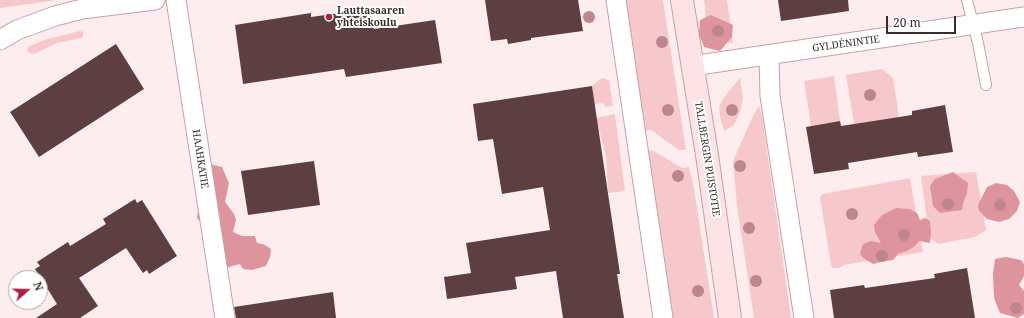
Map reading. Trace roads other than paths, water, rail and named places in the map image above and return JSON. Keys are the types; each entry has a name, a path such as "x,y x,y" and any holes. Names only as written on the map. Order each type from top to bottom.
{"street":[{"path":"0,40 17,30 55,16 82,9 155,0"},
{"name":"HAAHKATIE","path":"176,0 225,318"},
{"path":"616,0 663,318"},
{"name":"TALLBERGIN PUISTOTIE","path":"682,0 707,155 730,318"},
{"name":"GYLDÉNINTIE","path":"692,66 1024,18"},
{"path":"768,55 770,96 804,318"}],"lane":[{"path":"967,0 978,43 986,85"}],"place":[{"name":"Lauttasaaren yhteiskoulu","path":"329,17"}]}
